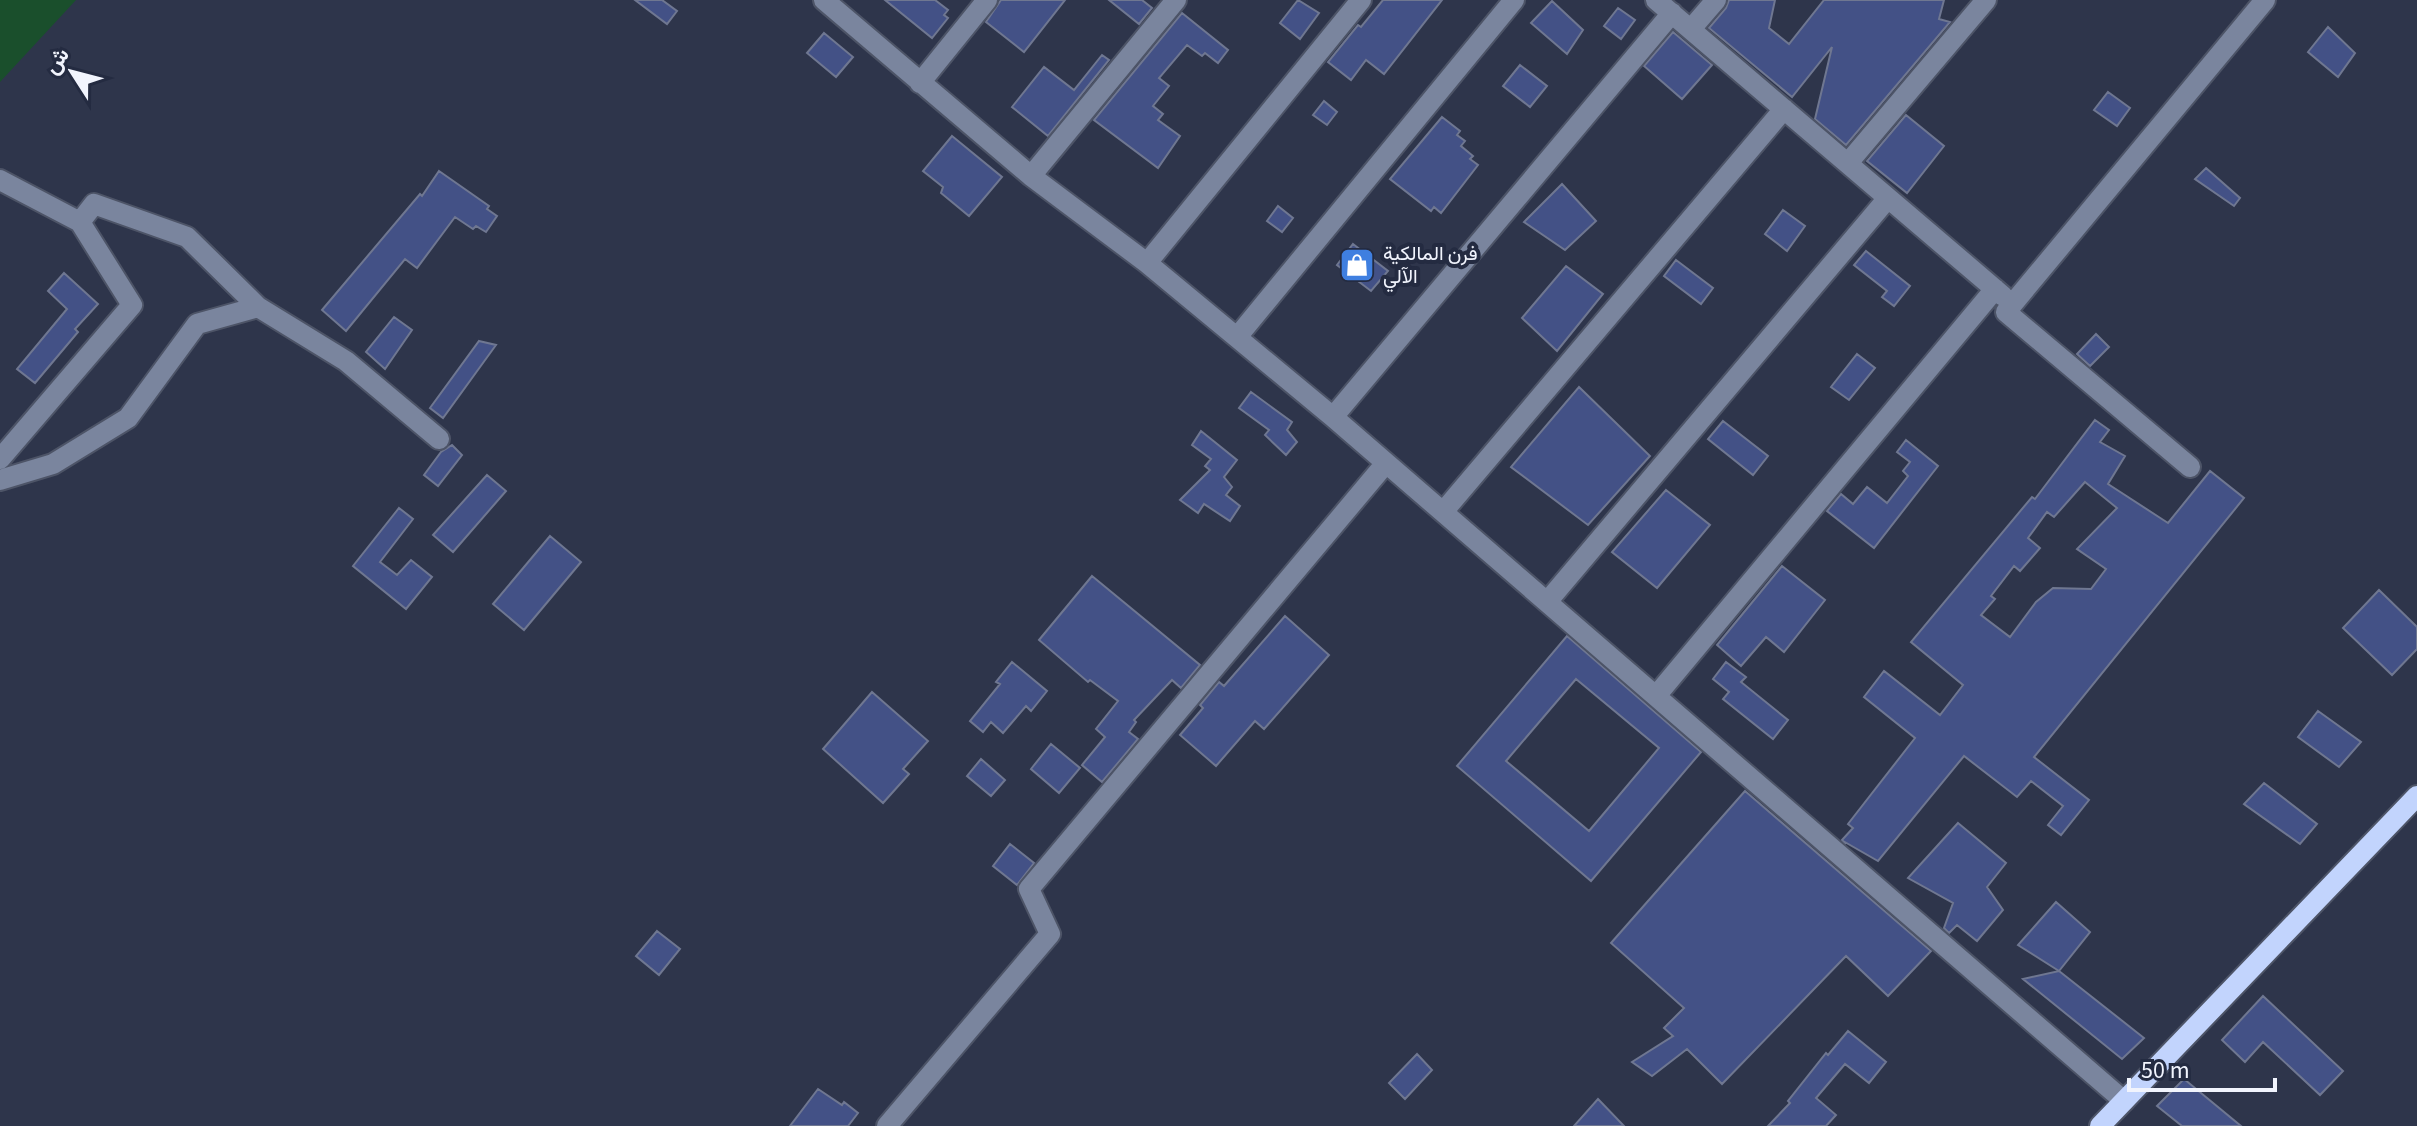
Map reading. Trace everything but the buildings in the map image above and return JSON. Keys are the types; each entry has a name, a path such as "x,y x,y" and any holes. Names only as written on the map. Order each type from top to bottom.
{"main road":[{"path":"2100,1126 2417,796"}],"street":[{"path":"824,0 1031,176 1238,336 2124,1101"},
{"path":"920,83 987,0"},
{"path":"1031,176 1176,0"},
{"path":"1147,263 1361,0"},
{"path":"1238,336 1514,0"},
{"path":"1691,29 1716,0"},
{"path":"1848,163 1986,0"},
{"path":"2190,467 2006,312 2265,0"},
{"path":"1333,417 1664,7 2012,304"},
{"path":"1443,512 1784,109"},
{"path":"0,180 80,222 132,305 0,459"},
{"path":"1547,602 1888,198"},
{"path":"80,222 94,204 187,237 258,307 346,361 439,439"},
{"path":"1656,696 1995,289"},
{"path":"0,480 53,464 128,418 197,324 258,307"},
{"path":"887,1126 1050,934 1029,889 1386,463"}],"green space":[{"path":"0,0 76,0 0,82"}],"place":[{"name":"فرن المالكية الآلي","path":"1357,265"}]}
